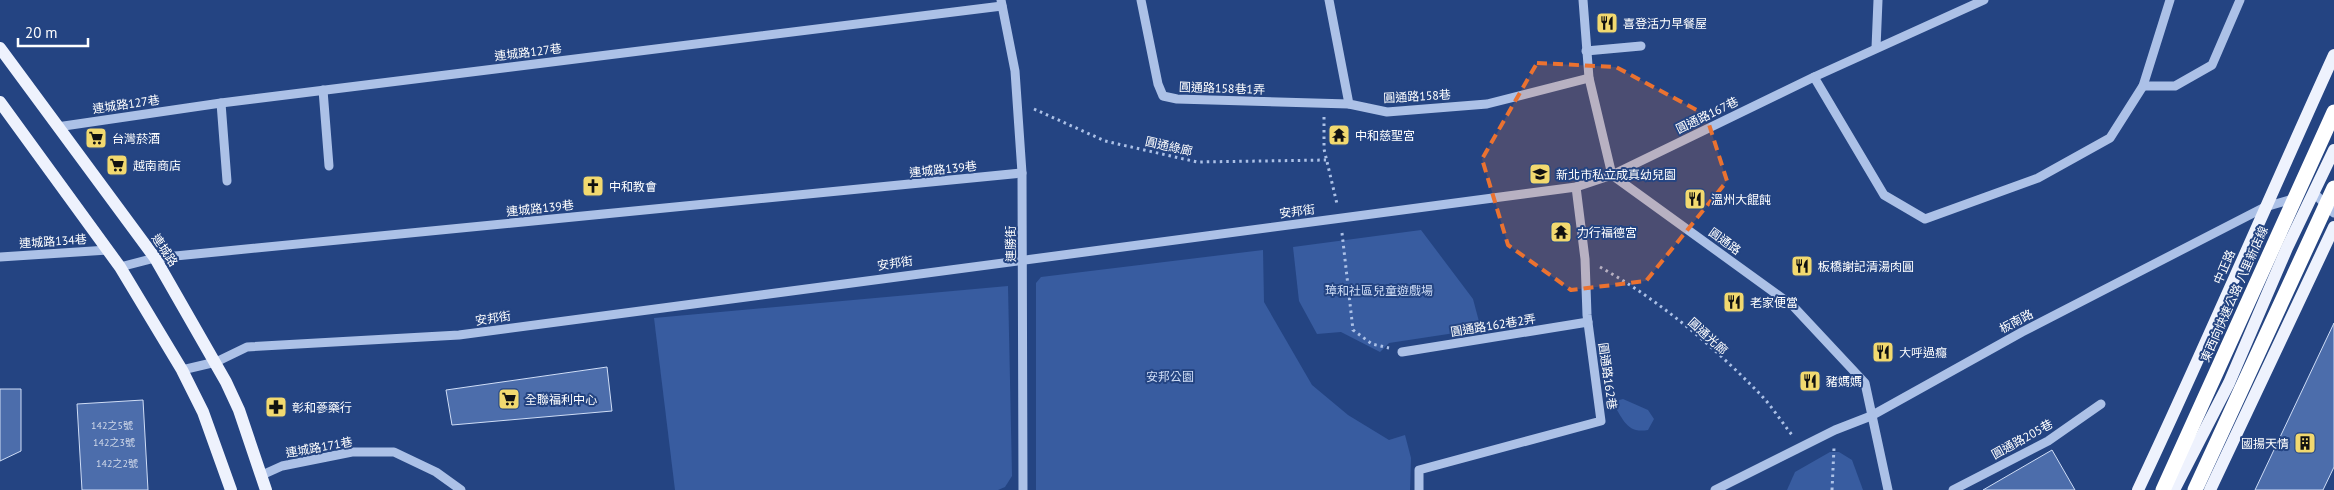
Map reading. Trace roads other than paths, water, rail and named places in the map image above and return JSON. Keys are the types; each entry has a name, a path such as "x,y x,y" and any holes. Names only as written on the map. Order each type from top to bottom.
{"highway":[{"name":"東西向快速公路 八里新店線","path":"2163,490 2334,112"},
{"path":"2195,490 2334,186"}],"main road":[{"name":"連城路","path":"0,48 155,258 216,362 239,410 266,490"},
{"name":"中正路","path":"2138,490 2196,368 2264,207 2334,54"},
{"path":"0,102 120,267 182,370 203,412 231,490"},
{"path":"2174,490 2229,383 2287,248 2334,150"},
{"path":"2210,490 2334,227"}],"street":[{"name":"圓通路158巷1弄","path":"1141,0 1158,84 1163,96 1177,99 1349,104"},
{"path":"1329,0 1349,104"},
{"path":"1583,0 1589,78 1612,175"},
{"path":"1876,48 1878,0"},
{"name":"圓通路167巷","path":"1612,175 1814,77 1984,0"},
{"path":"1814,77 1884,195 1925,219 2038,178 2110,138 2143,86 2170,0"},
{"path":"2143,86 2175,86 2212,64 2240,0"},
{"name":"連城路127巷","path":"57,127 221,102 1002,3"},
{"name":"連勝街","path":"1002,3 1015,71 1022,173 1023,490"},
{"path":"1586,51 1641,46"},
{"name":"圓通路158巷","path":"1349,104 1387,112 1486,104 1589,78"},
{"path":"323,90 329,166"},
{"path":"221,102 227,181"},
{"name":"連城路139巷","path":"120,267 155,258 1022,173"},
{"name":"安邦街","path":"182,370 216,362 247,347 459,335 1576,187 1612,175"},
{"name":"圓通路","path":"1612,175 1792,306 1865,383 1888,490"},
{"name":"板南路","path":"1715,490 1835,430 1871,416 2022,332 2264,207 2334,186"},
{"name":"圓通路162巷","path":"1420,490 1419,470 1601,421 1588,322 1585,259 1576,187"},
{"path":"2314,193 2334,213"},
{"name":"連城路134巷","path":"0,257 108,250"},
{"name":"圓通路162巷2弄","path":"1402,352 1588,322"},
{"name":"圓通路205巷","path":"1953,490 2048,441 2101,404"},
{"name":"連城路171巷","path":"262,475 282,466 352,452 394,452 436,472 461,490"}],"place":[{"name":"喜登活力早餐屋","path":"1607,23"},
{"name":"中和慈聖宮","path":"1339,135"},
{"name":"台灣菸酒","path":"96,138"},
{"name":"越南商店","path":"117,165"},
{"name":"新北市私立成真幼兒園","path":"1540,174"},
{"name":"中和教會","path":"593,186"},
{"name":"溫州大餛飩","path":"1695,199"},
{"name":"力行福德宮","path":"1561,232"},
{"name":"板橋謝記清湯肉圓","path":"1802,266"},
{"name":"老家便當","path":"1734,302"},
{"name":"大呼過癮","path":"1883,352"},
{"name":"豬媽媽","path":"1810,381"},
{"name":"全聯福利中心","path":"509,399"},
{"name":"彰和蔘藥行","path":"276,407"},
{"name":"國揚天情","path":"2305,443"}],"park label":[{"name":"璋和社區兒童遊戲場","path":"1379,290"},
{"name":"安邦公園","path":"1170,376"}]}
